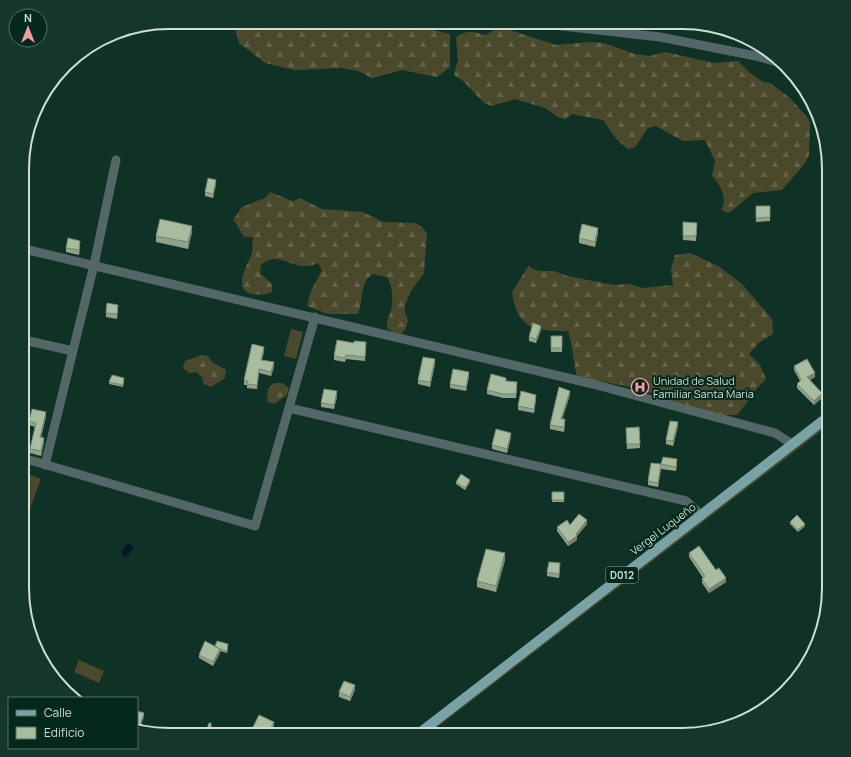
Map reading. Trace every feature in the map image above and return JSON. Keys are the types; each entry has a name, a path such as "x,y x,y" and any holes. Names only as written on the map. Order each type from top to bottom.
{"main road":[{"name":"Vergel Luqueño","path":"426,728 822,421"}],"street":[{"path":"575,29 660,36 769,60"},
{"path":"45,465 94,265 116,160"},
{"path":"29,250 616,390 775,433 792,444"},
{"path":"29,460 255,526 315,318"},
{"path":"29,341 73,351"},
{"path":"289,408 686,502 701,515"}],"green space":[{"path":"236,29 430,29 450,34 450,67 437,77 402,70 372,78 358,71 342,68 295,70 265,63 239,43"},
{"path":"496,29 506,29 556,45 588,42 604,43 635,54 650,56 666,52 714,63 738,61 750,73 763,82 770,83 790,98 807,117 810,123 809,155 806,162 782,190 753,193 729,213 721,210 724,197 721,188 712,176 715,161 705,140 683,141 656,126 648,128 635,147 628,149 616,139 603,120 572,114 565,119 558,117 545,108 515,99 492,106 484,103 462,80 454,75 458,60 456,38 467,32 486,35"},
{"path":"270,192 293,201 300,198 322,209 363,212 383,222 416,223 423,228 427,234 424,273 411,291 405,305 405,313 408,320 406,328 401,334 394,333 387,328 387,322 391,312 392,299 391,287 387,277 373,274 369,277 364,286 358,314 328,314 307,306 311,291 322,270 318,263 310,266 304,266 276,259 266,261 261,265 260,273 272,284 272,292 260,295 246,292 242,283 245,270 252,253 253,237 245,237 233,220 242,207 265,198"},
{"path":"690,253 718,266 742,284 772,319 773,334 760,342 749,354 760,365 766,379 737,415 722,415 674,402 659,395 626,386 577,377 568,331 546,330 529,325 523,321 518,314 514,304 512,292 529,265 531,268 539,271 554,271 567,276 614,285 629,284 643,288 673,285 671,270 675,255"},
{"path":"291,329 303,332 296,359 284,356"},
{"path":"201,355 208,356 212,362 226,370 225,378 211,387 204,384 202,377 196,372 189,373 183,368 185,361"},
{"path":"274,383 282,383 289,388 287,395 274,404 267,401 268,389"},
{"path":"822,427 822,430 436,728 433,728"},
{"path":"29,474 41,479 29,511"},
{"path":"79,660 104,671 99,683 74,672"}],"water":[{"path":"127,544 131,544 134,548 126,557 123,556 121,551"}],"building":[{"path":"208,178 216,180 213,194 205,192"},
{"path":"756,206 770,206 770,217 756,218"},
{"path":"160,219 192,226 188,242 156,236"},
{"path":"683,222 697,223 696,236 683,236"},
{"path":"582,224 598,228 595,242 579,238"},
{"path":"68,238 80,241 79,250 66,248"},
{"path":"107,303 118,305 117,314 106,313"},
{"path":"533,323 541,326 536,339 529,337"},
{"path":"551,336 562,336 562,348 551,348"},
{"path":"337,340 354,343 354,341 366,342 365,357 346,355 345,358 334,356"},
{"path":"252,344 264,347 261,360 274,362 271,372 259,369 257,385 247,384 248,381 244,380"},
{"path":"423,357 435,359 430,382 418,380"},
{"path":"807,359 815,373 807,377 822,393 814,401 797,384 801,380 794,366"},
{"path":"453,369 469,372 466,387 450,384"},
{"path":"491,374 506,378 506,381 517,382 516,394 503,394 487,390"},
{"path":"112,375 124,378 123,385 109,382"},
{"path":"559,387 570,391 561,419 565,419 564,427 550,425"},
{"path":"324,389 337,391 334,405 321,403"},
{"path":"521,391 536,395 534,409 518,406"},
{"path":"32,409 46,412 40,437 44,438 41,451 30,449 36,423 29,421"},
{"path":"670,421 678,422 673,441 666,440"},
{"path":"639,427 640,444 627,444 626,428"},
{"path":"496,429 511,433 507,449 492,445"},
{"path":"663,457 677,459 676,467 661,464"},
{"path":"651,463 661,464 658,483 648,481"},
{"path":"461,474 470,480 465,488 456,482"},
{"path":"552,492 564,492 564,500 552,500"},
{"path":"579,514 587,520 576,534 577,536 568,542 557,527 567,520 570,525"},
{"path":"797,515 805,524 798,530 790,522"},
{"path":"699,546 716,570 719,568 726,578 709,589 702,579 705,576 689,553"},
{"path":"486,549 505,553 496,586 477,581"},
{"path":"549,562 560,563 559,574 547,572"},
{"path":"205,641 220,649 213,662 199,655"},
{"path":"217,641 228,644 227,651 215,646"},
{"path":"344,681 355,685 350,697 339,692"},
{"path":"138,711 144,713 140,725 138,724"},
{"path":"259,715 274,722 271,728 252,728"},
{"path":"209,723 211,723 211,728 207,728"}],"place":[{"name":"Unidad de Salud Familiar Santa María","path":"640,387"}]}
